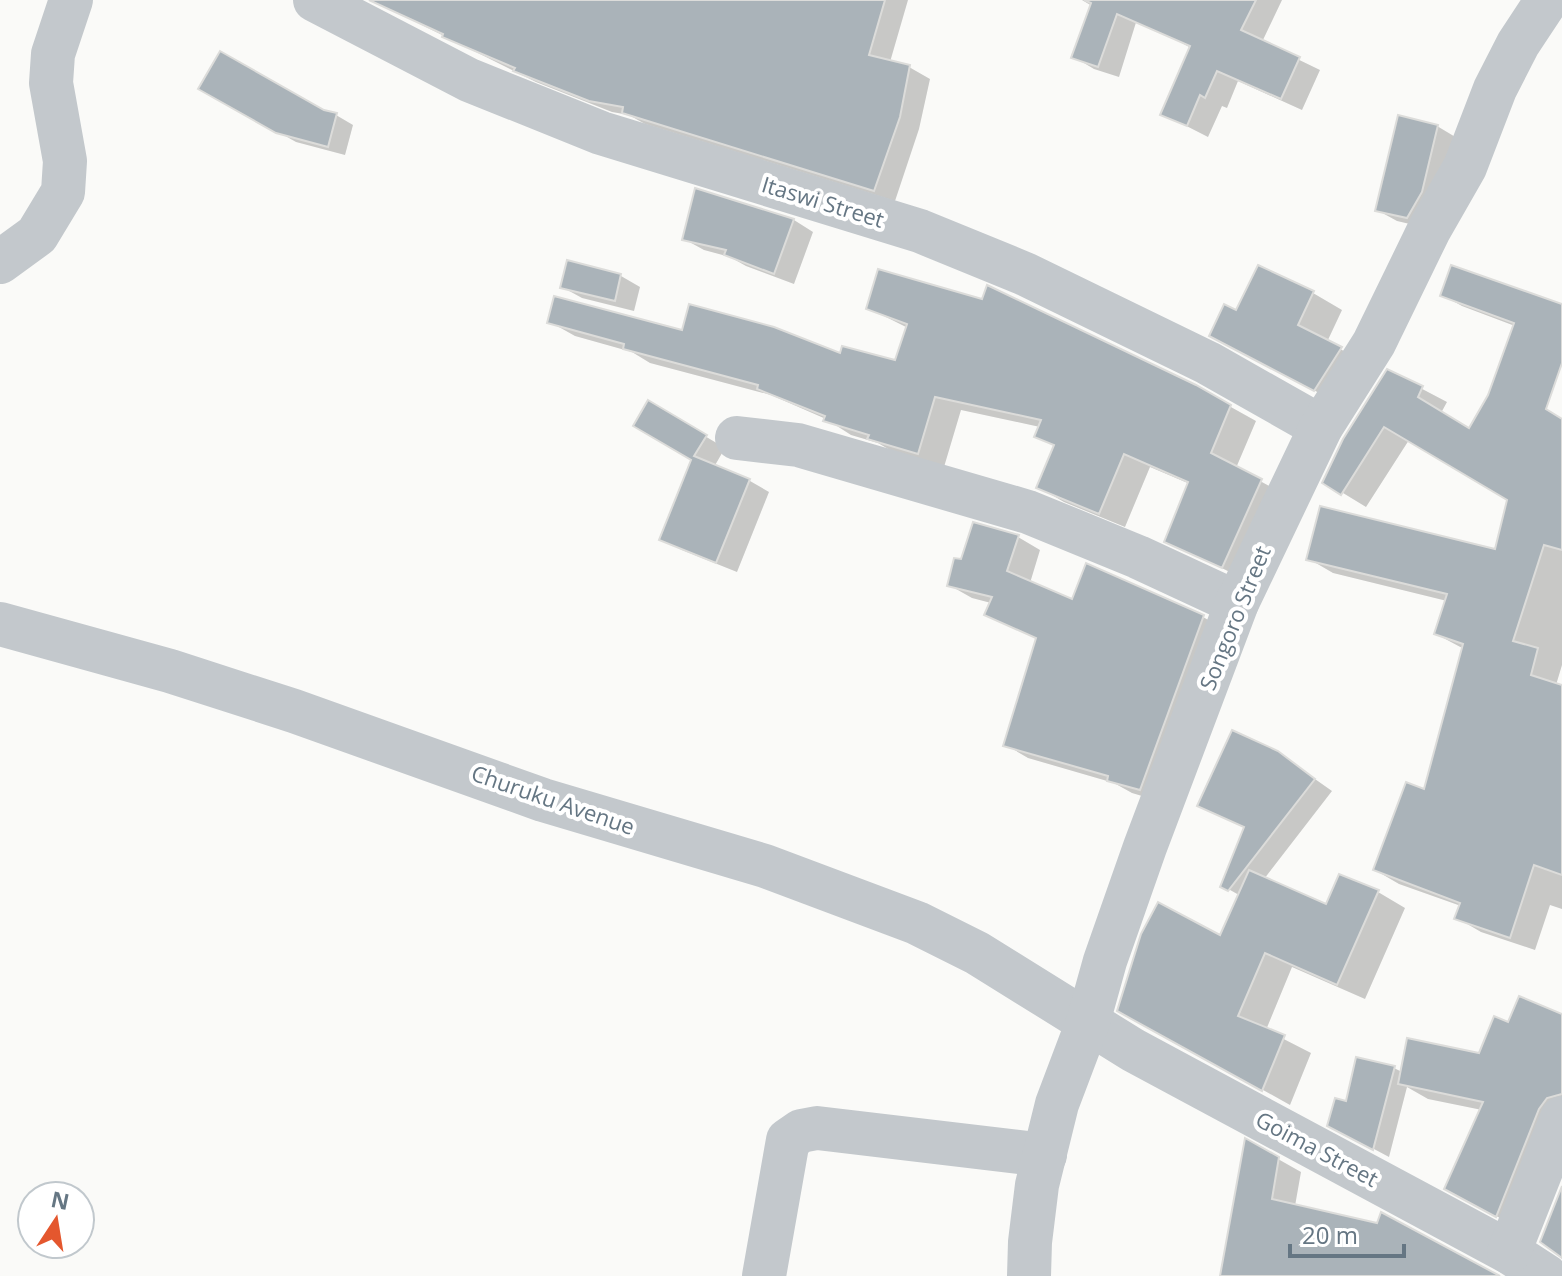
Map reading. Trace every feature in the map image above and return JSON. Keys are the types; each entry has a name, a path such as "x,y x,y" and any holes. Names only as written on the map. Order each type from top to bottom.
{"street":[{"path":"0,262 37,235 63,192 65,161 51,83 53,54 71,0"},
{"name":"Itaswi Street","path":"315,0 469,80 601,133 920,231 1025,274 1208,363 1321,427"},
{"name":"Songoro Street","path":"1029,1276 1037,1185 1057,1104 1088,1022 1105,961 1145,847 1237,603 1321,427 1374,343 1429,230 1465,167 1495,89 1518,44 1547,0"},
{"path":"737,438 798,445 1028,512 1138,557 1237,603"},
{"name":"Churuku Avenue","path":"0,624 170,671 428,757 543,800 765,866 917,923 977,953 1088,1022"},
{"name":"Goima Street","path":"1088,1022 1133,1050 1509,1252 1546,1276"},
{"path":"1509,1252 1562,1118"},
{"path":"764,1276 788,1140 801,1131 817,1128 1045,1155"}],"building":[{"path":"369,0 885,0 869,55 910,65 900,117 874,191 622,113 623,107 589,101 513,71 515,68 442,37 443,34"},
{"path":"1084,0 1256,0 1241,30 1300,57 1281,99 1217,71 1205,98 1200,95 1187,126 1160,115 1190,46 1117,14 1098,67 1071,58 1091,3"},
{"path":"220,51 324,110 337,113 328,147 276,133 198,89"},
{"path":"1398,115 1438,125 1422,192 1407,218 1375,211"},
{"path":"695,188 794,219 774,274 724,255 726,250 682,240"},
{"path":"567,260 621,274 615,301 560,288"},
{"path":"1258,265 1314,291 1298,325 1342,347 1314,391 1209,336 1224,304 1236,310"},
{"path":"1451,265 1562,304 1562,363 1546,409 1562,419 1562,550 1544,545 1513,641 1538,648 1531,675 1562,685 1562,875 1534,865 1510,938 1454,919 1460,903 1373,870 1406,782 1424,789 1463,644 1434,634 1447,594 1306,560 1320,506 1495,549 1507,500 1384,427 1341,495 1322,483 1343,439 1387,369 1423,386 1418,397 1469,428 1488,395 1514,323 1440,296"},
{"path":"878,269 982,299 987,285 1196,385 1231,405 1211,453 1262,479 1222,568 1164,542 1188,482 1124,454 1099,514 1036,488 1054,445 1034,437 1041,420 935,397 918,454 867,439 869,435 823,421 825,416 757,389 758,385 623,349 624,344 547,323 554,296 682,330 689,304 774,327 840,353 842,346 895,360 907,324 866,309"},
{"path":"648,400 707,435 694,456 750,479 716,563 659,540 691,460 633,426"},
{"path":"973,522 1019,535 1007,571 1072,599 1086,563 1204,615 1140,790 1107,781 1108,776 1003,746 1036,638 984,615 992,597 947,586 954,558 961,559"},
{"path":"1232,730 1278,751 1315,779 1228,891 1220,887 1244,827 1197,806"},
{"path":"1249,870 1326,904 1339,874 1379,890 1337,985 1265,953 1238,1016 1285,1035 1262,1091 1117,1011 1141,934 1158,902 1220,935"},
{"path":"1519,996 1562,1014 1562,1094 1547,1098 1539,1109 1496,1217 1444,1189 1483,1102 1398,1084 1407,1038 1479,1053 1494,1016 1508,1022"},
{"path":"1356,1057 1395,1066 1373,1150 1327,1126 1335,1098 1346,1101"},
{"path":"1245,1138 1279,1157 1272,1199 1377,1223 1381,1212 1500,1276 1220,1276"},
{"path":"1562,1186 1562,1258 1540,1242"}]}
